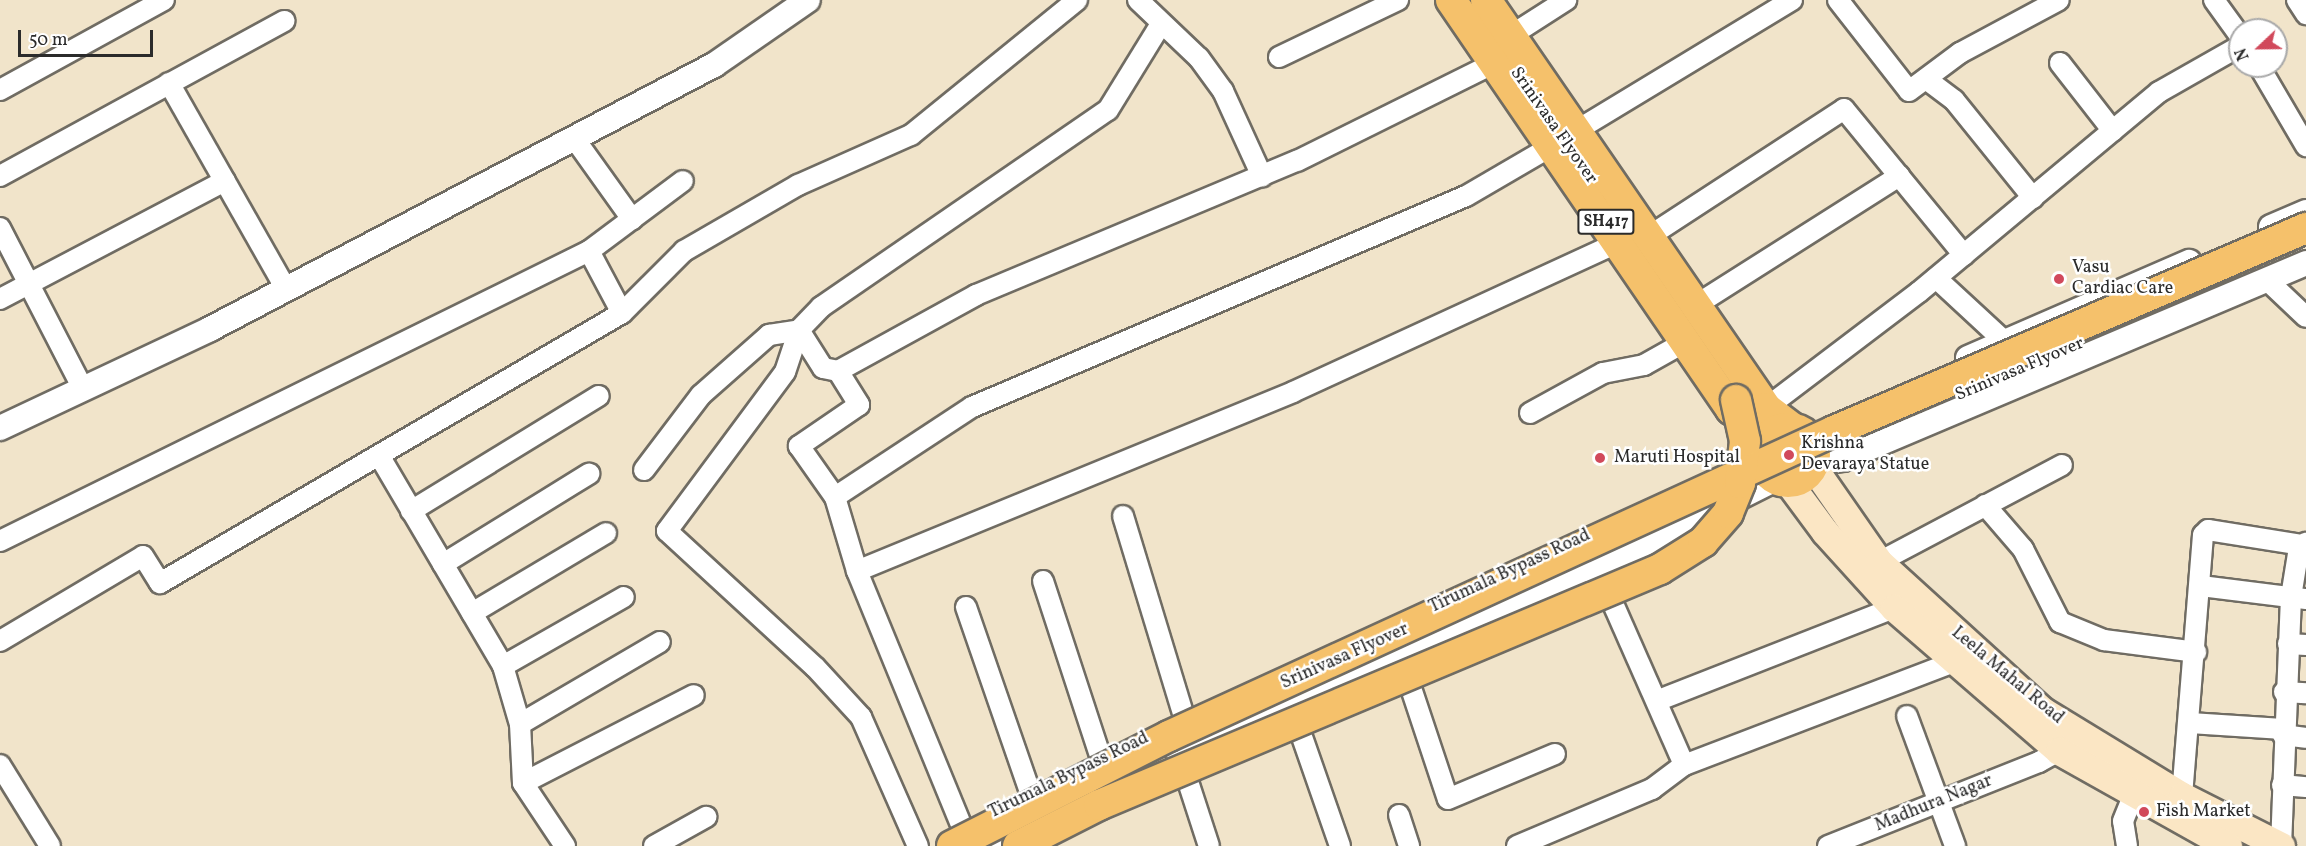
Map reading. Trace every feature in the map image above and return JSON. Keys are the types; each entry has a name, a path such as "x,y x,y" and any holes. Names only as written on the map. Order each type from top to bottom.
{"main road":[{"name":"SH417","path":"1451,0 1494,63 1648,237 1696,305 1778,431"},
{"name":"Srinivasa Flyover","path":"1018,846 1099,805 1575,609 1660,569 1703,542 1728,513 1740,483 1744,441 1736,400 1703,343 1467,0"},
{"name":"SH417","path":"1486,0 1510,36 1619,242 1685,342 1731,409 1778,431"},
{"name":"Srinivasa Flyover","path":"967,840 1169,736 1834,431 2306,228"},
{"name":"Srinivasa Flyover","path":"967,840 1591,563 1790,468 2306,248"},
{"path":"1778,431 1815,447 1798,473 1763,465 1778,431"},
{"name":"Leela Mahal Road","path":"1798,473 1879,562 2043,711 2056,748 2182,796 2281,846"},
{"name":"Leela Mahal Road","path":"1798,473 1824,532 1894,608 1954,662 2056,748 2133,796 2228,846"}],"street":[{"path":"0,90 164,0"},
{"path":"0,428 286,289 714,65 808,0"},
{"path":"0,641 143,556 160,583 380,457 621,313 684,251 798,185 911,135 1077,0"},
{"path":"1138,0 1199,58 1223,91 1262,176"},
{"path":"1279,57 1398,0"},
{"path":"1510,36 1566,0"},
{"path":"835,497 972,407 1466,196 1563,139 1766,6 1792,0"},
{"path":"1838,0 1909,91 2026,8 2059,0"},
{"path":"2214,0 2228,19"},
{"path":"2297,0 2306,14"},
{"path":"0,176 284,21"},
{"path":"918,846 861,717 667,531 785,372 799,330 821,307 1108,110 1161,24"},
{"path":"1778,431 1936,278 2159,92 2228,53"},
{"path":"799,330 823,368 838,371 976,295 1262,176 1416,106 1494,63"},
{"path":"2060,63 2113,131"},
{"path":"2266,78 2306,146"},
{"path":"1926,79 1954,100 2033,198"},
{"path":"170,83 286,289"},
{"path":"1648,237 1844,109 1964,255"},
{"path":"574,138 632,219"},
{"path":"1696,305 1899,176"},
{"path":"0,299 225,181"},
{"path":"0,541 589,250 683,181"},
{"name":"Tirumala Bypass Road","path":"934,846 967,840 1030,792 1185,720 1778,431 2004,341 2306,212"},
{"path":"0,228 32,282 82,389"},
{"path":"856,571 1293,392 1619,242"},
{"path":"589,250 621,313"},
{"name":"Tirumala Bypass Road","path":"1000,846 1179,756 1597,569 1798,473 1843,459 2306,263"},
{"path":"1936,278 2004,341"},
{"path":"2268,280 2306,317"},
{"path":"644,470 728,368 769,335 799,330"},
{"path":"1530,413 1603,374 1644,365 1685,342"},
{"path":"838,371 859,405 799,446 835,497 856,571 967,840"},
{"path":"411,511 599,396"},
{"path":"380,457 503,666 520,724 524,783 565,846"},
{"path":"1879,562 2062,465"},
{"path":"443,564 589,474"},
{"path":"1985,505 2023,549 2060,622 2104,640 2196,652"},
{"path":"1123,516 1185,720"},
{"path":"2182,796 2196,652 2203,535 2208,530 2305,544 2298,598 2297,644 2284,692 2281,846"},
{"path":"472,613 606,533"},
{"path":"1597,569 1659,700 1684,765"},
{"path":"1043,581 1101,758"},
{"path":"2201,586 2298,598"},
{"path":"503,666 624,597"},
{"path":"966,607 1030,792"},
{"path":"1659,700 1894,608"},
{"path":"520,724 660,642"},
{"path":"1400,656 1448,799 1555,754"},
{"path":"1517,846 1652,789 1684,765 1954,662"},
{"path":"2284,692 2306,693"},
{"path":"524,783 694,695"},
{"path":"1292,705 1340,846"},
{"path":"1907,716 1941,801 1955,846"},
{"path":"2190,723 2283,732 2306,738"},
{"name":"Madhura Nagar","path":"1828,846 1941,801 2056,748"},
{"path":"1179,756 1209,846"},
{"path":"0,765 50,846"},
{"path":"2282,785 2306,787"},
{"path":"2127,846 2123,821 2133,796"},
{"path":"1399,815 1409,846"},
{"path":"654,846 706,817"}],"place":[{"name":"Vasu Cardiac Care","path":"2059,279"},
{"name":"Krishna Devaraya Statue","path":"1789,455"},
{"name":"Maruti Hospital","path":"1600,458"},
{"name":"Fish Market","path":"2144,812"}]}
